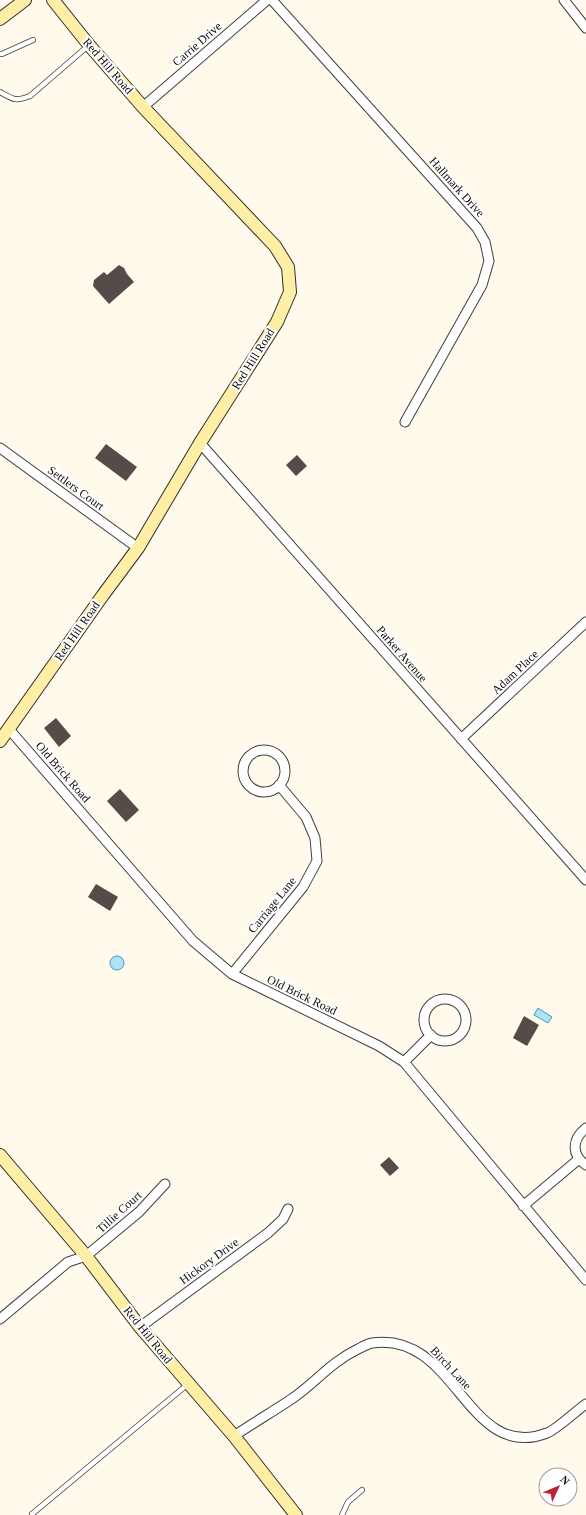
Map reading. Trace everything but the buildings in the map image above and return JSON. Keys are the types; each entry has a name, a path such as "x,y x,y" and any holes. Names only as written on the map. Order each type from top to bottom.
{"street":[{"path":"0,19 25,0"},
{"name":"Red Hill Road","path":"0,741 138,548 200,443 277,322 290,292 288,268 271,242 143,107 53,0"},
{"name":"Carrie Drive","path":"143,107 267,0"},
{"name":"Hallmark Drive","path":"272,0 439,184 477,228 485,242 489,261 482,285 405,422"},
{"path":"564,0 586,28"},
{"name":"Parker Avenue","path":"200,443 586,880"},
{"name":"Settlers Court","path":"0,448 138,548"},
{"name":"Adam Place","path":"461,739 586,622"},
{"name":"Old Brick Road","path":"8,728 193,941 232,974 379,1046 404,1062 586,1280"},
{"path":"263,750 270,751 277,755 282,760 284,772 283,779 278,786 263,792 250,786 245,780 243,772 247,758 253,753 263,750"},
{"name":"Carriage Lane","path":"232,974 303,887 317,861 315,838 306,817 278,786"},
{"path":"445,999 452,1000 461,1006 467,1019 464,1031 459,1036 447,1041 440,1041 431,1035 426,1029 424,1022 426,1010 431,1004 437,1000 445,999"},
{"path":"404,1062 431,1035"},
{"path":"586,1128 580,1133 575,1145 579,1159 586,1166"},
{"name":"Red Hill Road","path":"0,1155 86,1256 140,1327 234,1436 296,1515"},
{"path":"523,1206 579,1159"},
{"name":"Tillie Court","path":"86,1256 139,1212 165,1184"},
{"name":"Hickory Drive","path":"140,1327 268,1233 283,1219 288,1209"},
{"path":"0,1319 68,1262 86,1256"},
{"name":"Birch Lane","path":"234,1436 294,1397 334,1363 371,1343 403,1344 420,1352 440,1370 471,1408 505,1435 525,1438 548,1433 586,1404"}],"lane":[{"path":"0,54 33,40"},
{"path":"0,92 14,100 22,100 30,96 90,45"},
{"path":"32,1514 188,1384"},
{"path":"342,1515 348,1502 362,1490"}],"water":[{"path":"117,956 122,958 124,963 122,968 117,970 112,968 110,963 112,958"},
{"path":"538,1008 552,1017 548,1023 534,1015"}]}
